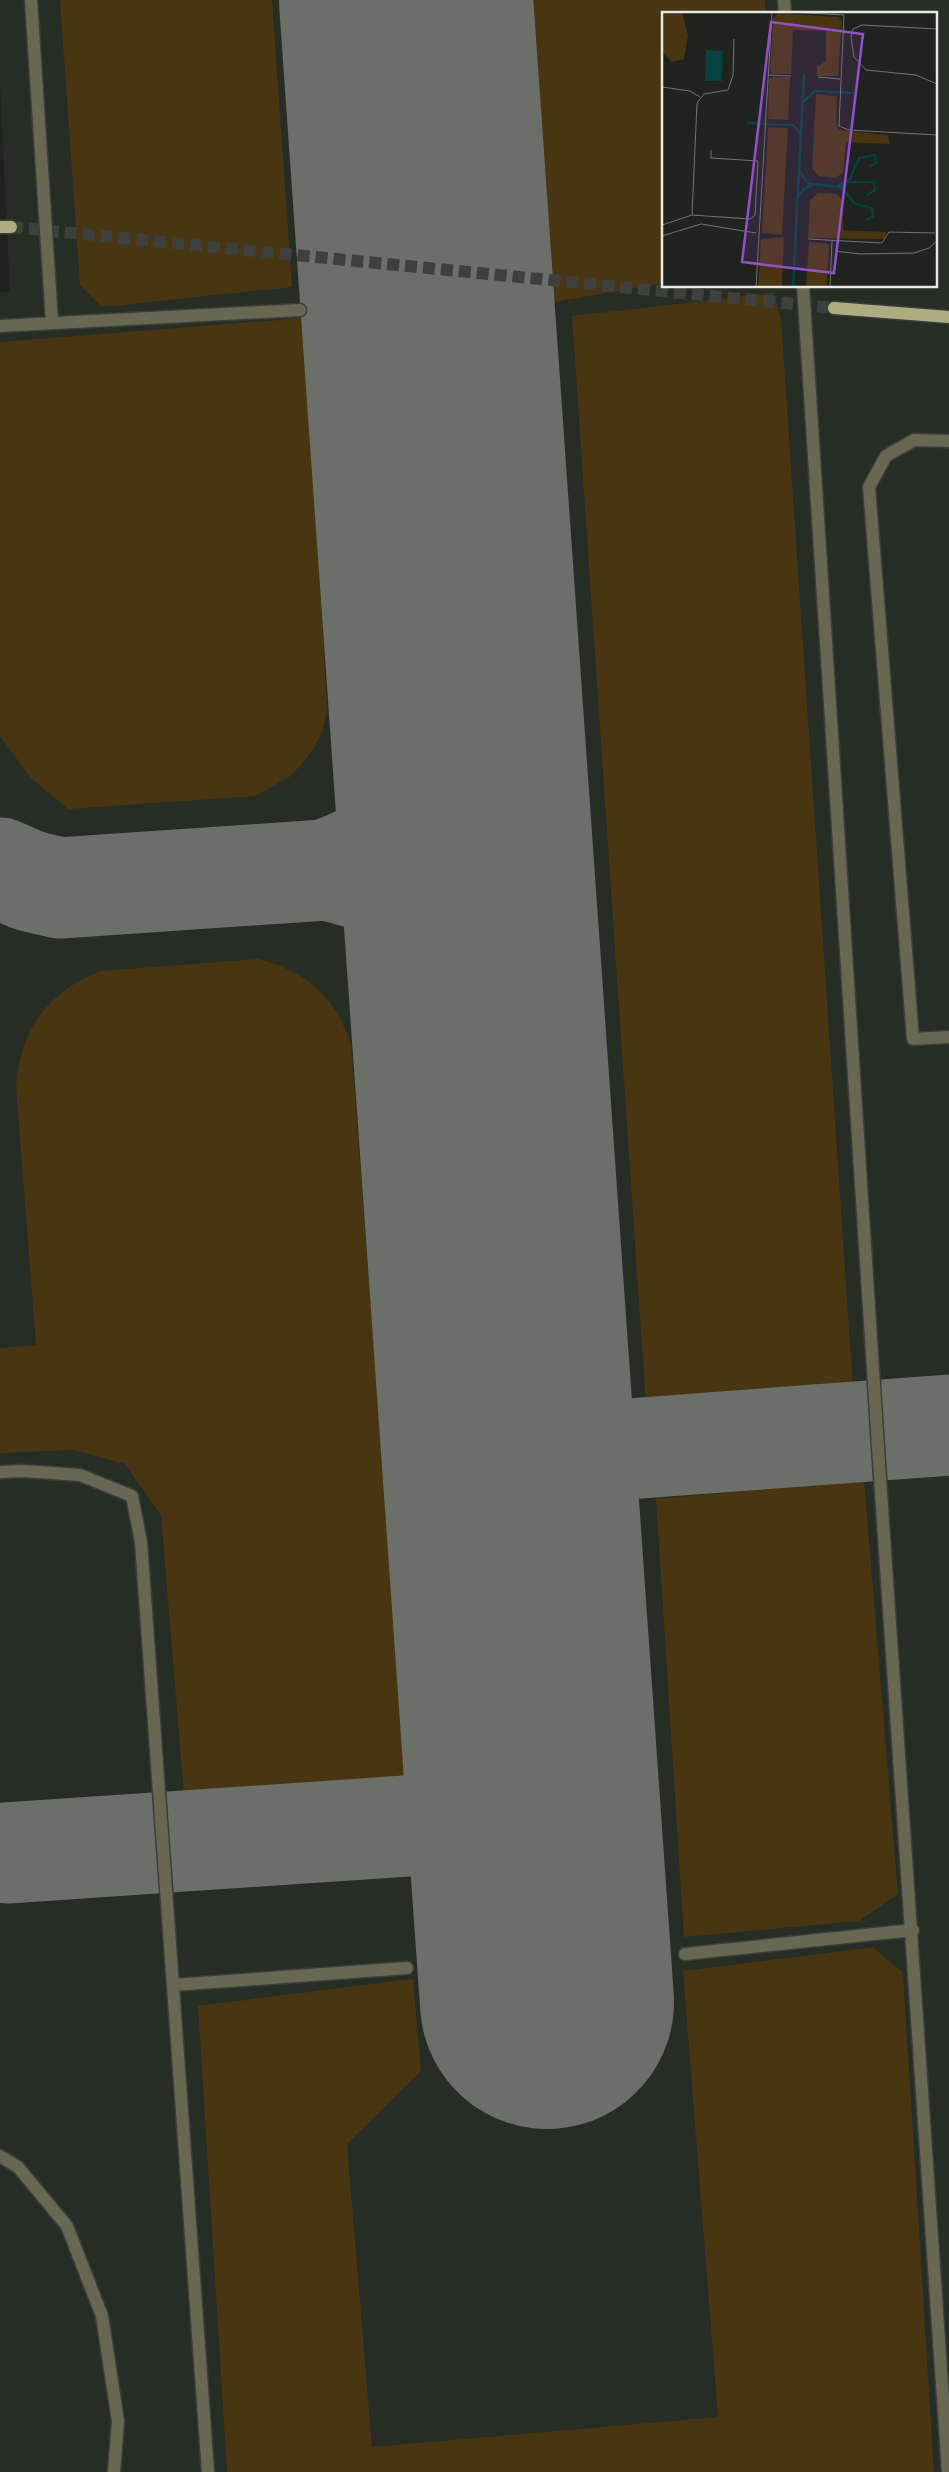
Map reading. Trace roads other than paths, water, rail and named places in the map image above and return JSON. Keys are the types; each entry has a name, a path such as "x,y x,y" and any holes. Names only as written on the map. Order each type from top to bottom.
{"main road":[{"path":"834,308 949,317"}],"lane":[{"path":"31,0 52,322"},
{"path":"803,288 948,2472"},
{"path":"0,326 300,310"},
{"path":"949,441 914,440 886,456 869,487 913,1039 949,1037"},
{"path":"0,1472 24,1471 80,1475 132,1496 140,1542 208,2472"},
{"path":"685,1954 912,1930"},
{"path":"173,1985 407,1968"},
{"path":"0,2156 18,2167 67,2226 102,2316 118,2421 114,2472"}],"tunnel":[{"path":"11,227 834,308"}]}
